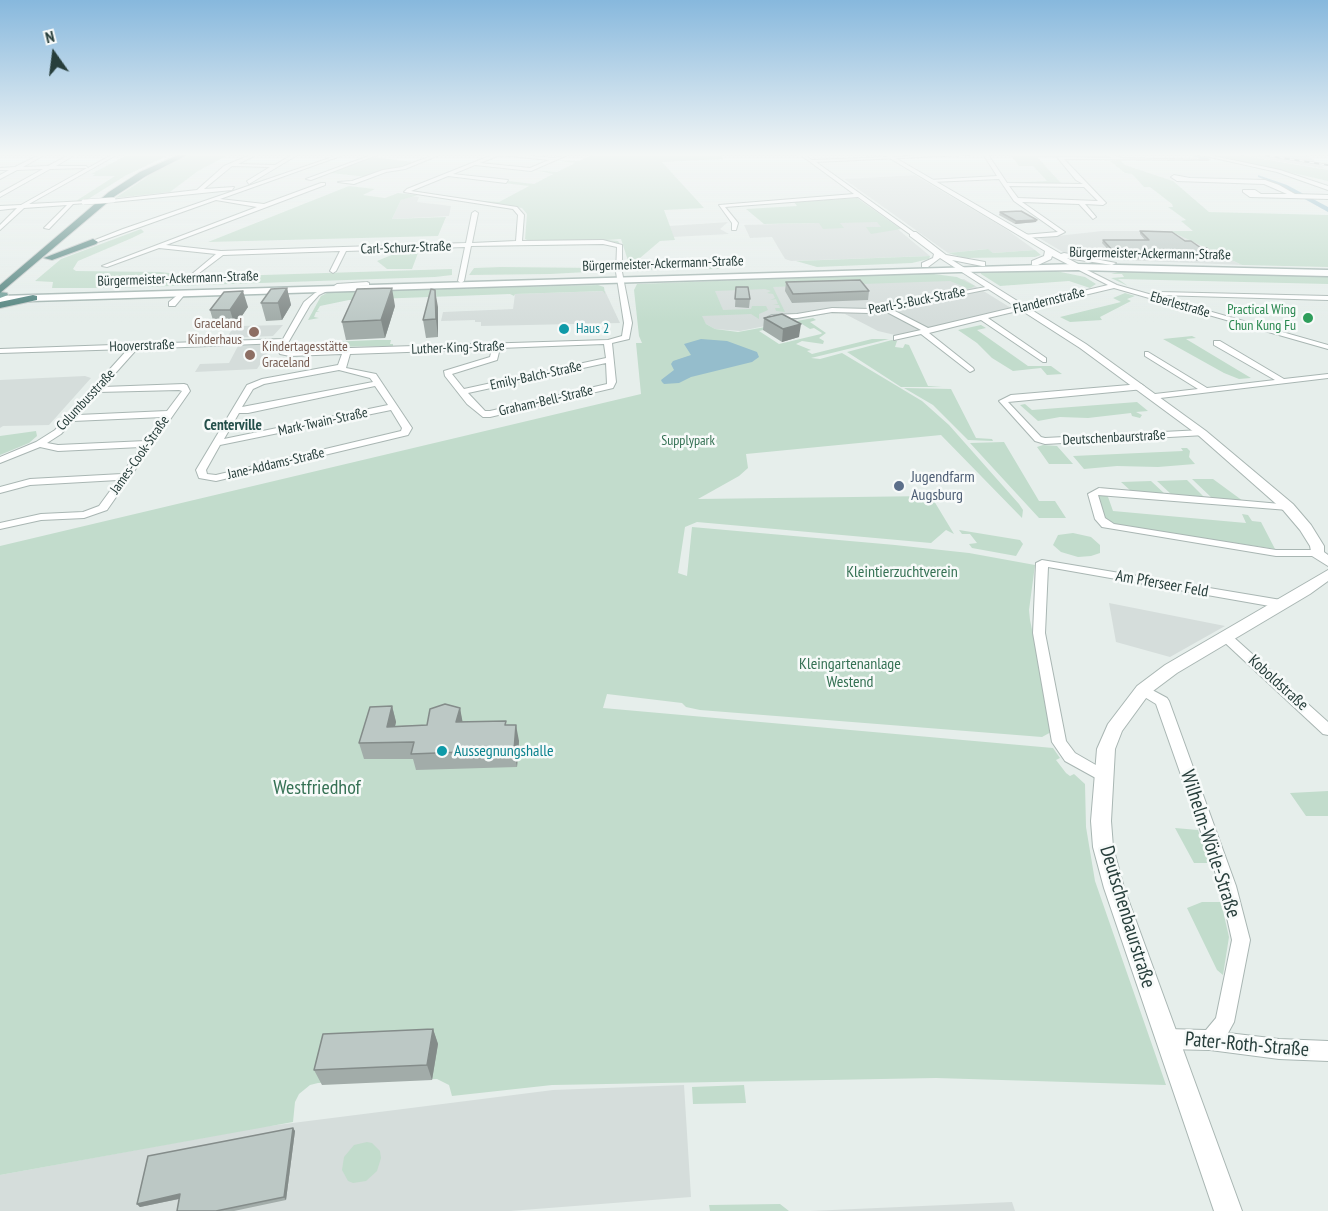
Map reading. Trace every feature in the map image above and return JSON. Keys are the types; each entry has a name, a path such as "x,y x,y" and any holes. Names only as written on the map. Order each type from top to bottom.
{"highway":[{"path":"41,240 80,210"},
{"path":"0,282 80,210"},
{"path":"1,297 97,210"},
{"path":"1,297 49,258 98,210"},
{"path":"67,241 74,245 93,242"},
{"path":"49,258 93,242"},
{"path":"0,275 11,266"},
{"path":"20,281 18,287 36,296"},
{"path":"1,297 36,296"}],"main road":[{"name":"Bürgermeister-Ackermann-Straße","path":"984,266 1035,263 1328,271"},
{"name":"Bürgermeister-Ackermann-Straße","path":"36,296 310,290 956,266 1073,265"},
{"name":"Bürgermeister-Ackermann-Straße","path":"36,296 461,281 620,278"}],"street":[{"path":"0,228 19,210"},
{"path":"47,228 65,210"},
{"path":"93,242 184,210"},
{"name":"Carl-Schurz-Straße","path":"105,266 255,210"},
{"path":"516,210 521,215 519,243"},
{"path":"724,210 735,223 734,229"},
{"path":"880,210 913,234"},
{"path":"981,210 1073,265"},
{"path":"1025,236 1062,232 1030,210"},
{"path":"1087,210 1093,217"},
{"name":"Carl-Schurz-Straße","path":"461,281 475,213"},
{"name":"Deutschenbaurstraße","path":"913,234 956,266 1083,346 1202,433 1288,507 1306,528 1324,557 1308,589 1171,669 1143,690 1114,729 1106,749 1103,776 1103,847 1114,888 1227,1211"},
{"name":"Carl-Schurz-Straße","path":"158,246 221,253 519,243 613,243 619,258 620,278"},
{"name":"Carl-Schurz-Straße","path":"333,271 344,249"},
{"path":"1035,263 1048,257 1049,250"},
{"path":"1049,250 1116,266"},
{"path":"194,275 221,253"},
{"path":"926,267 939,254 984,266"},
{"name":"Eberlestraße","path":"1073,265 1115,286 1328,347"},
{"path":"926,267 976,279 977,272 984,266"},
{"path":"1101,281 1103,272 1116,266"},
{"name":"Eberlestraße","path":"1046,267 1092,276"},
{"path":"608,342 622,339 628,334 620,278"},
{"path":"307,304 306,297 310,290 367,284"},
{"name":"Flandernstraße","path":"897,338 1115,286"},
{"name":"Pearl-S.-Buck-Straße","path":"772,316 797,316 825,311 863,312 991,288"},
{"path":"285,341 307,304 317,294 327,289"},
{"path":"172,304 182,294"},
{"path":"1150,296 1160,294 1328,298"},
{"path":"885,309 925,332 970,370"},
{"name":"Flandernstraße","path":"983,318 1043,360"},
{"name":"Luther-King-Straße","path":"285,341 281,351 286,354 608,342"},
{"name":"Hooverstraße","path":"0,351 285,341"},
{"name":"Graham-Bell-Straße","path":"496,346 494,358 448,371 448,374 479,412 490,414 606,388 612,382 608,342"},
{"path":"1217,343 1284,382"},
{"name":"Columbusstraße","path":"0,460 39,444 58,432 73,418 134,347"},
{"path":"341,367 347,352"},
{"path":"1148,354 1206,391"},
{"name":"Emily-Balch-Straße","path":"462,392 609,360"},
{"name":"Jane-Addams-Straße","path":"341,367 346,372 369,374 378,383 407,428 405,433 216,477 202,476 201,470 250,387 255,384 341,367"},
{"path":"1155,397 1328,376"},
{"path":"236,410 248,410 378,383"},
{"name":"James-Cook-Straße","path":"0,526 41,517 94,513 103,508 186,391 184,387 96,390"},
{"name":"Deutschenbaurstraße","path":"1141,387 1011,398 1004,403 1038,439 1045,441 1202,433"},
{"name":"Mark-Twain-Straße","path":"217,443 393,407"},
{"path":"73,418 169,414"},
{"path":"39,444 58,448 148,444"},
{"path":"0,490 30,482 124,477"},
{"path":"1288,507 1099,491 1093,494 1100,519 1106,525 1113,527 1276,553 1324,557"},
{"name":"Am Pferseer Feld","path":"1103,776 1070,757 1059,742 1039,633 1042,563 1281,604"},
{"name":"Koboldstraße","path":"1226,637 1328,730"},
{"name":"Wilhelm-Wörle-Straße","path":"1143,690 1162,701 1228,886 1241,940 1225,1022 1210,1040"},
{"name":"Pater-Roth-Straße","path":"1166,1039 1210,1040 1279,1049 1328,1051"}],"shaded area":[{"path":"396,210 450,210 449,216 392,219"},
{"path":"887,210 973,210 1035,250 993,253 987,249 948,253"},
{"path":"888,221 930,256 791,261 785,259 772,237 750,238 744,225"},
{"path":"728,222 720,229 729,234 673,237 669,226"},
{"path":"1102,231 1170,231 1242,265 1094,259 1063,252 1039,238"},
{"path":"964,279 1011,308 899,336 878,331 845,314 831,313 740,331 715,329 706,324 701,316 710,289"},
{"path":"605,291 620,323 481,326 481,322 475,322 475,320 441,321 443,312 513,309 515,294"},
{"name":"Graceland Kinderhaus","path":"283,325 273,336 226,338 232,330 238,330 240,326"},
{"name":"Kindertagesstätte Graceland","path":"266,344 271,348 257,369 195,372 200,364 229,363 238,346"},
{"path":"85,376 91,378 49,425 3,426 0,428 0,380"},
{"path":"1109,603 1225,626 1170,657 1116,642"},
{"path":"684,1085 691,1197 510,1211 0,1211 0,1175 261,1127 553,1090"},
{"path":"1012,1202 1015,1211 810,1211"}],"green space":[{"path":"290,210 396,210 392,219 446,217 438,236 208,242"},
{"path":"523,210 674,210 664,210 675,240 660,241 640,258 641,265 731,263 718,269 631,270 621,239 607,240 618,241 620,244 604,240 525,239 527,214"},
{"path":"747,210 873,210 901,229 871,234 866,227 881,227 877,222 840,223 844,228 823,229 819,223 764,224"},
{"path":"1171,210 1328,215 1328,267 1242,265 1170,231 1193,231 1181,221 1186,220"},
{"path":"141,229 144,232 78,261 73,269 76,271 161,272 200,277 452,269 452,275 114,288 52,288 53,282 35,281 61,259"},
{"path":"988,249 993,253 1035,250 1041,255 964,258 948,253"},
{"path":"418,253 412,269 387,269 377,261 394,254"},
{"path":"930,256 929,259 912,263 817,267 796,261"},
{"path":"474,268 605,268 606,271 469,275"},
{"path":"1051,270 1085,277 1096,284 1090,288 1069,281 1000,286 981,274 981,272"},
{"path":"1125,270 1328,276 1328,284 1118,279 1128,286 1111,278 1124,277 1122,274 1111,274"},
{"name":"Westfriedhof","path":"926,273 957,277 975,286 940,295 967,288 950,281 773,287 785,312 776,311 775,308 780,308 779,305 773,305 778,304 776,299 770,300 775,298 773,294 767,293 771,291 765,289 715,291 723,310 766,306 768,310 759,314 759,319 751,314 702,316 706,324 715,329 738,332 782,324 784,325 759,331 779,344 821,334 814,328 810,329 797,321 813,318 816,320 810,322 826,333 819,338 824,341 823,344 802,341 796,344 811,350 807,351 812,354 872,339 889,339 811,358 820,359 842,353 922,401 949,425 1019,504 1023,510 1022,518 941,435 746,454 748,468 739,476 698,499 931,496 954,534 946,530 931,543 697,522 685,527 678,573 687,576 692,527 969,553 1035,565 1029,610 1030,620 1053,731 1042,737 700,710 686,707 682,703 607,694 603,708 1053,748 1060,758 1056,760 1066,773 1070,776 1074,774 1085,784 1086,827 1095,881 1166,1085 936,1078 552,1085 452,1096 449,1085 437,1079 318,1083 310,1085 299,1094 295,1102 293,1122 0,1175 0,546 641,394 636,343 642,343 639,336 634,290 637,284"},
{"path":"598,285 604,287 605,294 603,291 515,294 514,296 510,294 349,300 320,306 317,311 320,311 316,312 314,317 319,318 308,320 321,296 329,292"},
{"path":"1125,293 1135,296 1127,299 1131,301 1100,317 1102,320 1070,322 1060,317 1121,302 1113,298"},
{"path":"981,325 986,328 977,330 1028,366 1051,366 1062,374 1047,375 1041,368 1013,371 992,358 977,343 958,330"},
{"path":"1192,336 1196,338 1186,339 1251,378 1239,379 1224,373 1163,339"},
{"path":"391,340 390,344 393,346 324,347 328,342"},
{"path":"892,340 897,341 895,347 903,348 905,344 909,345 928,386 942,387 901,387 847,352"},
{"path":"904,388 951,389 976,438 993,441 968,440 933,405"},
{"path":"1137,402 1148,411 1136,412 1142,415 1140,418 1132,416 1131,413 1088,418 1060,417 1038,421 1020,405 1025,404 1032,410"},
{"path":"36,431 37,436 29,443 0,455 0,436"},
{"path":"1004,442 1039,501 1055,501 1066,518 1039,518 970,443"},
{"path":"1057,446 1073,464 1049,464 1037,447"},
{"path":"1181,448 1187,448 1190,451 1189,457 1195,464 1084,469 1073,456 1183,451"},
{"path":"1192,479 1213,479 1243,501 1213,499"},
{"path":"1187,480 1206,499 1172,495 1157,481"},
{"path":"1151,481 1166,495 1131,491 1121,482"},
{"path":"1107,494 1113,511 1246,523 1242,514 1248,515 1252,521 1261,522 1275,549 1115,525 1105,520 1098,495"},
{"path":"959,530 1020,540 1023,544 1016,556 972,548 969,544 977,543 970,534 962,534"},
{"path":"1073,533 1091,537 1100,545 1100,553 1078,557 1061,552 1053,545 1058,535"},
{"path":"1328,791 1328,816 1306,816 1290,793"},
{"path":"1175,828 1198,830 1210,863 1194,863"},
{"path":"1202,902 1221,902 1229,937 1223,975 1217,970 1187,908"},
{"path":"744,1085 746,1103 693,1104 692,1087"},
{"path":"372,1143 380,1151 381,1158 377,1171 366,1181 353,1183 348,1181 342,1170 344,1157 354,1145"},
{"path":"780,1204 789,1211 710,1211 709,1205"}],"water":[{"path":"701,339 727,341 757,352 759,357 752,362 691,377 679,383 664,384 661,380 674,370 671,364 673,361 691,355 684,344"}],"building":[{"path":"1021,211 1037,220 1016,221 1000,212"},
{"path":"1140,231 1172,232 1185,241 1191,241 1201,248 1207,248 1219,258 1125,256 1115,253 1103,240 1149,240"},
{"path":"860,280 869,291 793,294 786,282"},
{"path":"736,287 748,287 750,299 735,299"},
{"path":"287,288 278,303 261,303 271,289"},
{"path":"392,288 381,320 342,322 357,289"},
{"path":"431,289 435,290 436,319 423,320"},
{"path":"243,291 230,310 210,310 224,292"},
{"path":"782,314 801,324 783,329 764,318"},
{"path":"445,704 460,708 456,722 506,721 505,725 516,725 514,750 411,754 414,742 359,743 370,707 392,706 387,727 427,725 430,709"},
{"path":"433,1029 427,1065 314,1070 323,1034"},
{"path":"293,1128 284,1197 216,1211 177,1211 180,1194 137,1204 148,1156"}],"place":[{"name":"Practical Wing Chun Kung Fu","path":"1308,318"},
{"name":"Haus 2","path":"564,329"},
{"name":"Graceland Kinderhaus","path":"254,332"},
{"name":"Kindertagesstätte Graceland","path":"250,355"},
{"name":"Jugendfarm Augsburg","path":"899,486"},
{"name":"Aussegnungshalle","path":"442,751"}],"district":[{"name":"Centerville","path":"233,426"}],"park label":[{"name":"Supplypark","path":"688,441"},
{"name":"Kleintierzuchtverein","path":"902,572"},
{"name":"Kleingartenanlage Westend","path":"850,673"}]}
